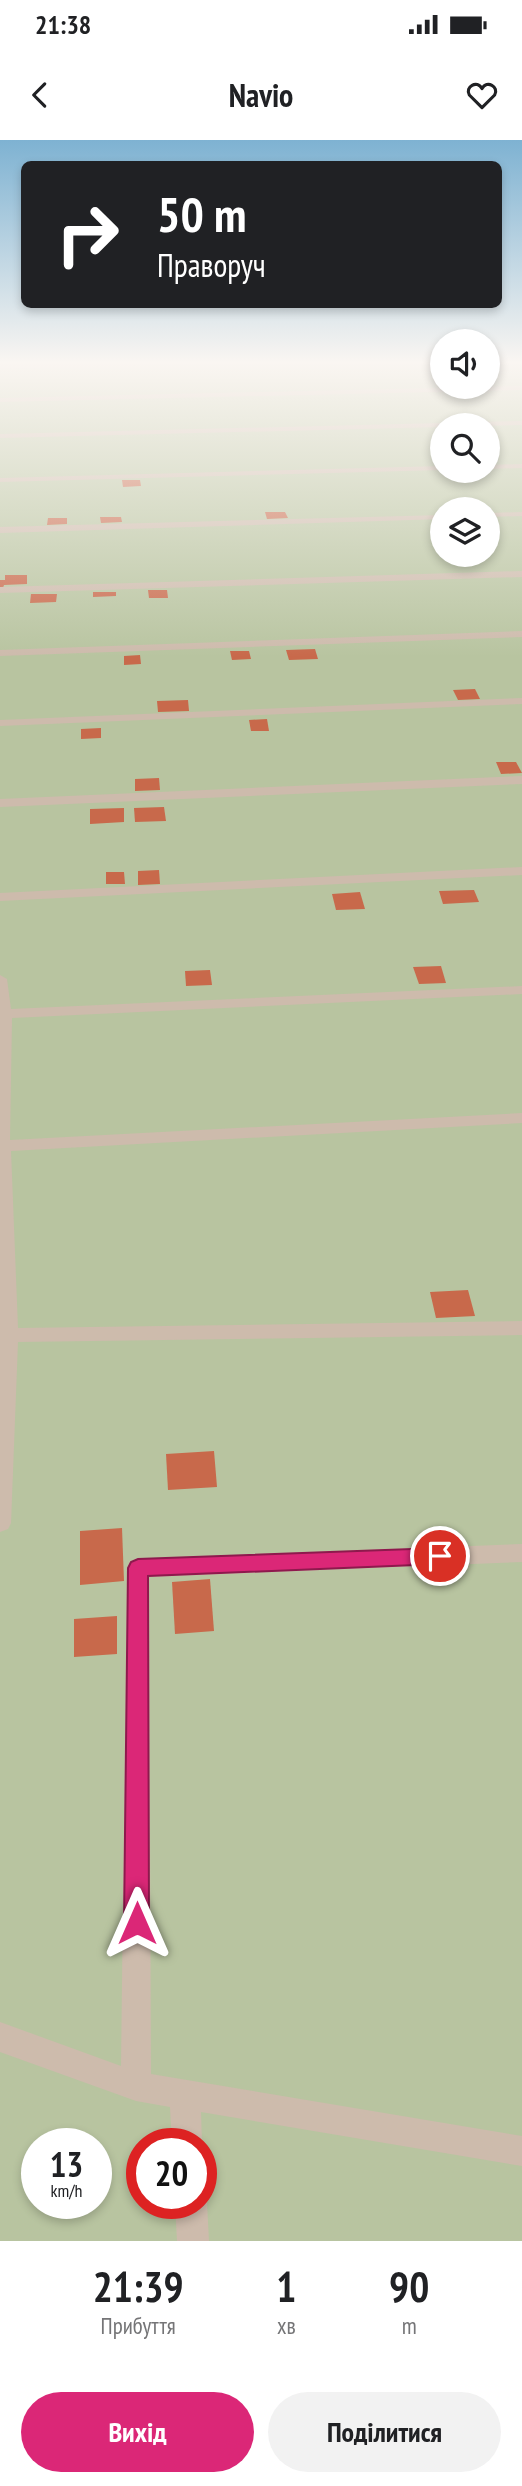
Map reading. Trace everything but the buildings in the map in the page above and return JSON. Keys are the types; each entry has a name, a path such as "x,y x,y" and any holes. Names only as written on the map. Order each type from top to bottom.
{"street":[{"path":"500,467 522,466"},
{"path":"0,480 430,468"},
{"path":"500,515 522,514"},
{"path":"0,530 430,517"},
{"path":"0,590 522,574"},
{"path":"0,653 522,634"},
{"path":"0,723 522,701"},
{"path":"0,803 522,780"},
{"path":"0,897 522,871"},
{"path":"0,979 4,1014 2,1146 9,1335 0,1523"},
{"path":"4,1014 522,990"},
{"path":"2,1146 522,1118"},
{"path":"9,1335 522,1328"},
{"path":"136,2087 138,1568 522,1553"},
{"path":"0,2037 136,2087 522,2151"},
{"path":"185,2095 186,2128"},
{"path":"192,2219 193,2241"}],"green space":[{"path":"0,461 430,461 430,483 500,483 500,461 522,461 522,2241 0,2241"}],"route":[{"path":"137,1923 138,1568 440,1556"}]}
